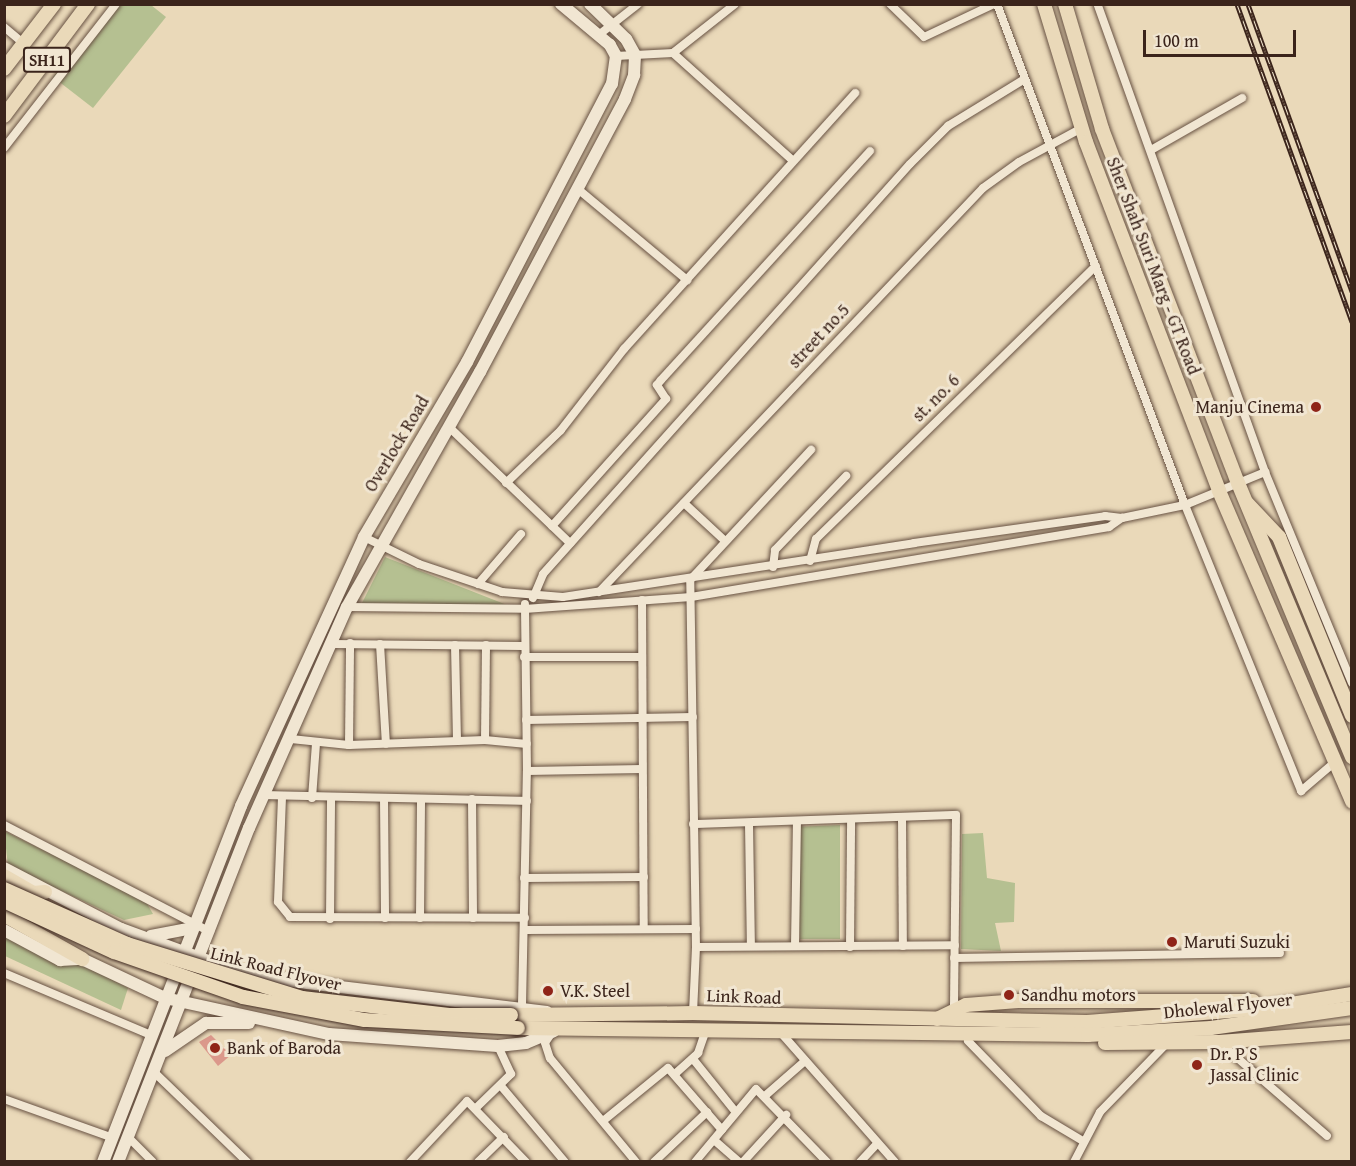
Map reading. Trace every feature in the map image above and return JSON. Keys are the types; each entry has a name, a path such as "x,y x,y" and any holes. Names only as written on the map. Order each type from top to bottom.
{"main road":[{"name":"SH11","path":"4,69 54,4"},
{"name":"SH11","path":"4,116 88,4"},
{"name":"Sher Shah Suri Marg - GT Road","path":"1044,4 1082,128 1218,491 1352,802"},
{"name":"Sher Shah Suri Marg - GT Road","path":"1065,4 1102,129 1238,483 1352,757"},
{"path":"1246,501 1279,537 1352,716"},
{"path":"4,876 39,893"},
{"name":"Link Road Flyover","path":"4,888 127,944 230,979 302,998 449,1015 516,1010 554,1013"},
{"name":"Link Road Flyover","path":"4,901 114,952 253,1000 365,1020 554,1031"},
{"path":"4,915 82,959"},
{"path":"930,1027 956,1022 966,1005 1018,1001 1204,1004 1272,999 1352,984"},
{"name":"Dholewal Flyover","path":"930,1027 956,1022 1165,1017 1266,1008 1352,994"},
{"name":"Dholewal Flyover","path":"956,1022 1088,1035 1200,1029 1352,1008"},
{"name":"Link Road","path":"554,1013 693,1013 930,1027"},
{"path":"930,1027 947,1041 1219,1042 1352,1032"},
{"name":"Link Road","path":"554,1031 782,1034 930,1027"}],"street":[{"path":"4,148 116,4"},
{"path":"561,4 600,34 616,56 673,53 735,4"},
{"path":"590,4 613,25 635,55"},
{"path":"600,34 638,4"},
{"path":"890,4 924,37 996,4 1185,505 1301,791 1335,762"},
{"path":"1097,4 1265,472 1352,683"},
{"path":"4,27 24,44"},
{"path":"673,53 791,159"},
{"name":"Overlock Road","path":"118,1161 156,1074 183,1000 258,814 347,607 579,190 625,99 634,75 635,55"},
{"name":"Overlock Road","path":"103,1161 241,806 364,537 503,294 612,84 616,56"},
{"path":"4,868 39,893 121,929 186,949 249,975 516,1010 525,930 524,878 528,771 523,646 525,609 529,597 543,574 570,543 933,141 948,126 1023,80"},
{"path":"506,483 561,430 624,349 791,159 855,93"},
{"path":"1151,150 1242,98"},
{"name":"street no.5","path":"599,592 983,188 1049,144 1082,128"},
{"path":"552,526 666,399 657,385 661,380 870,151"},
{"path":"579,190 687,280"},
{"name":"st. no. 6","path":"810,561 816,539 1096,266"},
{"path":"449,427 570,543"},
{"path":"693,1013 696,929 690,580 724,540 811,450"},
{"path":"364,537 380,547 478,584 529,597 599,592 1094,518 1122,518 1185,505 1265,472"},
{"path":"772,567 778,545 846,476"},
{"path":"684,503 724,540"},
{"path":"347,607 525,609 691,597 1109,527 1122,518"},
{"path":"478,584 521,534"},
{"path":"642,600 644,928"},
{"path":"349,744 350,643"},
{"path":"333,644 523,646"},
{"path":"380,644 386,744"},
{"path":"455,645 457,741"},
{"path":"485,740 486,645"},
{"path":"524,657 642,657"},
{"path":"526,720 693,717"},
{"path":"291,739 349,744 485,740 527,744"},
{"path":"312,798 316,742"},
{"path":"528,771 642,769"},
{"path":"267,795 331,799 527,801"},
{"path":"282,797 278,902 290,917 330,919 525,918"},
{"path":"384,798 385,918"},
{"path":"330,919 331,799"},
{"path":"420,799 420,918"},
{"path":"472,799 473,918"},
{"path":"241,806 258,814"},
{"path":"693,824 851,822 956,815 954,958 956,1022"},
{"path":"902,817 903,946"},
{"path":"850,947 851,822"},
{"path":"795,946 797,823"},
{"path":"749,824 751,946"},
{"path":"4,825 194,927 210,932"},
{"path":"524,878 644,878"},
{"path":"150,937 194,927"},
{"path":"525,930 696,929"},
{"path":"4,930 60,960 82,959 165,998 183,1000 338,1036"},
{"path":"696,947 955,945"},
{"path":"954,958 1280,953"},
{"path":"4,973 153,1036"},
{"path":"162,1054 183,1035 206,1023 238,1020 338,1036 498,1046 526,1043 554,1031"},
{"path":"554,1031 545,1043 550,1058 603,1121 630,1159"},
{"path":"676,1073 693,1059 705,1033"},
{"path":"782,1034 895,1161"},
{"path":"968,1041 1041,1116 1083,1140"},
{"path":"1074,1161 1083,1140 1100,1112 1167,1042"},
{"path":"1219,1042 1327,1136"},
{"path":"476,1108 511,1074 498,1046"},
{"path":"693,1059 735,1111"},
{"path":"766,1095 805,1061"},
{"path":"603,1121 664,1069 676,1073 722,1130"},
{"path":"156,1074 247,1161"},
{"path":"501,1086 565,1161"},
{"path":"696,1161 753,1090 766,1095 827,1161"},
{"path":"4,1099 113,1138"},
{"path":"410,1161 467,1101 526,1161"},
{"path":"654,1161 707,1112"},
{"path":"714,1140 741,1161 786,1115"},
{"path":"128,1137 153,1161"},
{"path":"478,1161 504,1137"},
{"path":"860,1161 877,1143"}],"green space":[{"path":"112,5 151,5 166,17 93,108 53,77"},
{"path":"385,557 507,605 362,603"},
{"path":"840,825 840,939 800,939 793,827"},
{"path":"4,831 145,900 153,914 124,920 8,866"},
{"path":"983,833 987,878 1015,883 1014,922 995,923 1001,951 961,949 962,834"},
{"path":"5,923 128,988 121,1010 5,956"}],"building":[{"name":"Bank of Baroda","path":"211,1035 231,1055 218,1066 199,1042"}],"railway":[{"path":"1237,4 1352,322"},
{"path":"1248,4 1352,292"}],"place":[{"name":"Manju Cinema","path":"1316,407"},
{"name":"Maruti Suzuki","path":"1172,942"},
{"name":"V.K. Steel","path":"548,991"},
{"name":"Sandhu motors","path":"1009,995"},
{"name":"Bank of Baroda","path":"215,1048"},
{"name":"Dr. P S Jassal Clinic","path":"1197,1065"}]}
